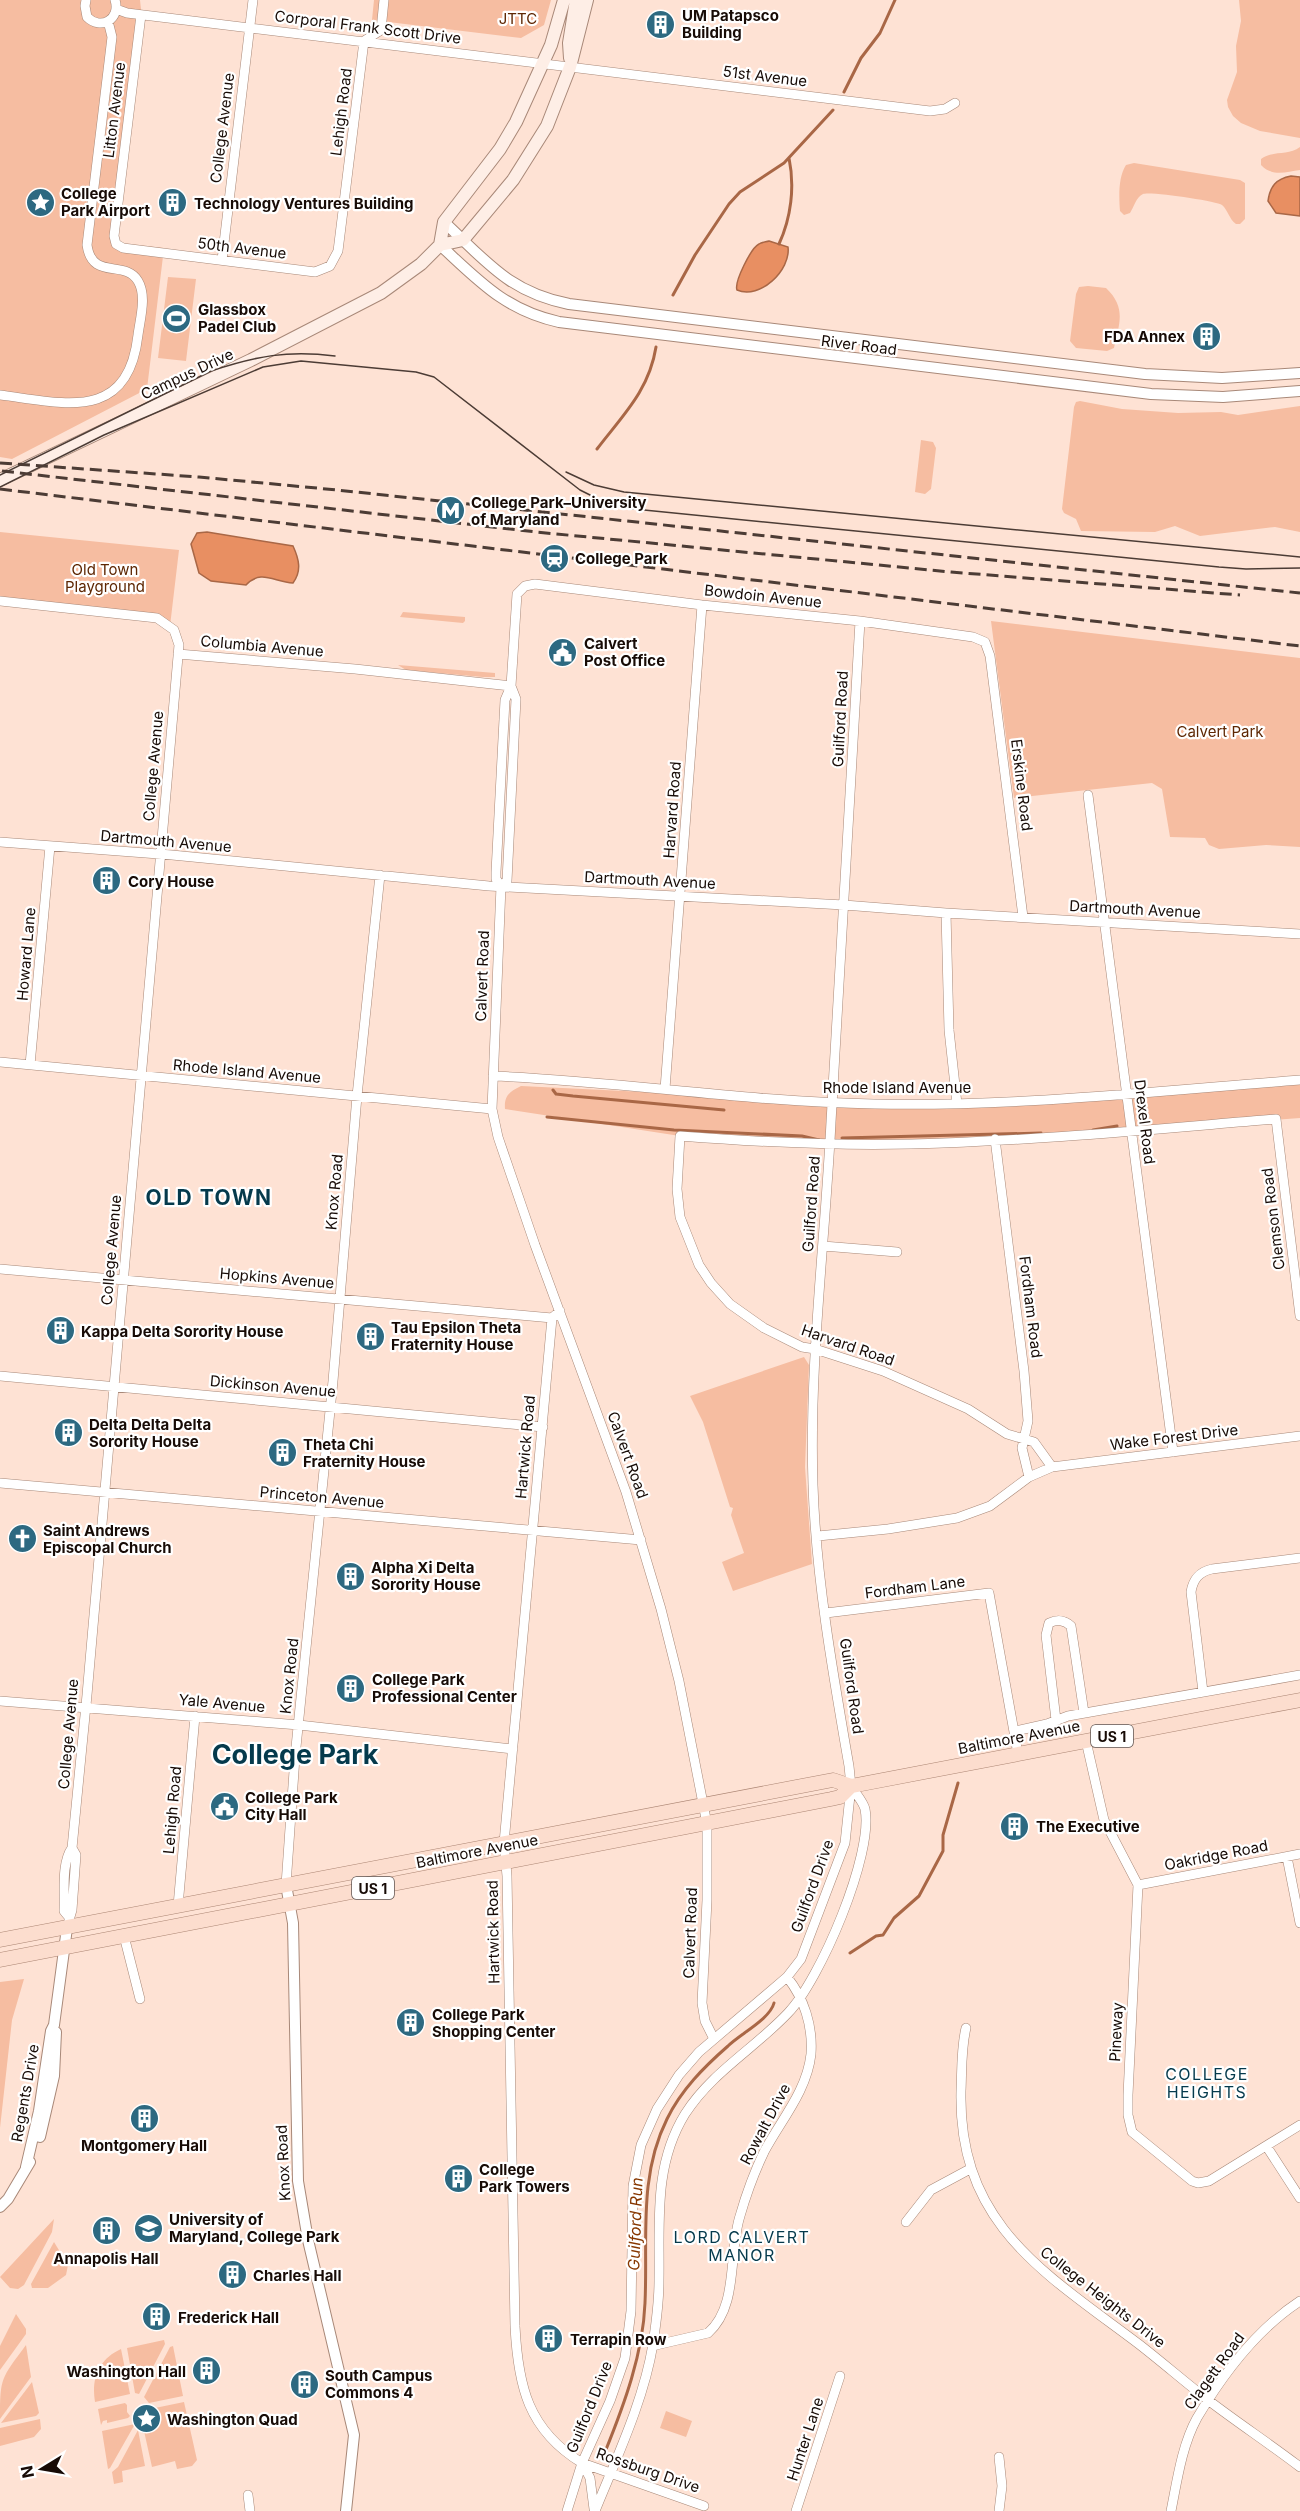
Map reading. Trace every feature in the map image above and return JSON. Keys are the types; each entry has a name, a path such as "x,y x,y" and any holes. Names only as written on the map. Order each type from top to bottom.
{"main road":[{"path":"564,0 543,63 516,122 500,149 444,222 440,245 463,240 513,180 536,145 562,91 587,0"},
{"path":"570,67 568,43 576,0"},
{"name":"Campus Drive","path":"0,480 252,360 381,292 421,264 440,245"},
{"name":"Baltimore Avenue","path":"0,1960 707,1824 836,1798 851,1786 1300,1700"},
{"name":"Baltimore Avenue","path":"0,1940 68,1922 178,1906 833,1780 851,1786"}],"street":[{"path":"86,0 85,11 90,20 97,24 108,21 115,15 115,5"},
{"name":"College Avenue","path":"222,260 253,0"},
{"path":"364,41 381,30 384,0"},
{"name":"Corporal Frank Scott Drive","path":"115,5 127,13 141,15 570,67"},
{"name":"Litton Avenue","path":"117,244 114,236 141,15"},
{"path":"0,395 73,404 86,403 114,390 132,366 136,352 142,299 140,283 130,274 97,265 88,254 87,245 112,37 108,21"},
{"name":"Lehigh Road","path":"341,236 364,41"},
{"name":"51st Avenue","path":"570,67 930,111 945,109 955,103"},
{"name":"River Road","path":"444,222 518,288 534,295 569,304 1145,374 1222,378 1300,373"},
{"name":"50th Avenue","path":"117,244 123,248 315,272 323,270 335,260 341,236"},
{"name":"River Road","path":"440,245 498,298 522,311 559,322 1151,394 1223,397 1300,392"},
{"name":"Bowdoin Avenue","path":"522,588 535,584 702,605 860,621 980,639 986,642 990,656"},
{"name":"Calvert Road","path":"522,588 517,594 511,686 505,700 496,872 496,879 501,886 492,1109 498,1137 641,1540 679,1681 707,1824 707,1900 702,2003 705,2021 714,2039"},
{"name":"Columbia Avenue","path":"0,601 157,618 174,630 179,645 178,654 355,669 511,686"},
{"name":"Harvard Road","path":"665,1089 702,605"},
{"name":"Guilford Road","path":"851,1786 826,1613 812,1452 815,1349 830,1144 860,621"},
{"name":"College Avenue","path":"68,1922 72,1910 76,1855 72,1848 178,654"},
{"name":"Erskine Road","path":"990,656 1023,917"},
{"name":"Drexel Road","path":"1088,795 1173,1452"},
{"name":"Dartmouth Avenue","path":"0,842 501,886 1300,934"},
{"name":"Howard Lane","path":"30,1065 50,846"},
{"name":"Knox Road","path":"346,2511 354,2443 351,2415 308,2240 298,2181 293,1923 286,1885 291,1803 380,875"},
{"path":"946,913 949,1030 957,1104"},
{"name":"Rhode Island Avenue","path":"0,1062 492,1109"},
{"name":"Rhode Island Avenue","path":"493,1076 832,1102 957,1104 1300,1080"},
{"name":"Clemson Road","path":"1131,1131 1276,1119 1300,1316"},
{"path":"830,1144 913,1144 1131,1131"},
{"name":"Harvard Road","path":"830,1144 763,1143 680,1136 678,1206 684,1230 699,1265 722,1296 746,1317 802,1347 883,1371 968,1409 1007,1434 1024,1439"},
{"name":"Fordham Road","path":"995,1139 1025,1381 1028,1421 1024,1439"},
{"path":"823,1246 897,1252"},
{"name":"Hopkins Avenue","path":"0,1269 552,1318"},
{"path":"552,1318 560,1311"},
{"name":"Hartwick Road","path":"552,1318 504,1844 507,1863 515,2326 518,2371 526,2398 541,2426 563,2450 582,2463"},
{"name":"Dickinson Avenue","path":"0,1376 543,1427"},
{"name":"Wake Forest Drive","path":"1029,1477 1052,1467 1300,1436"},
{"path":"818,1536 888,1529 957,1518 990,1506 1029,1477 1022,1448 1024,1439 1034,1442 1052,1467"},
{"name":"Princeton Avenue","path":"0,1483 641,1540"},
{"path":"1203,1692 1191,1593 1195,1579 1205,1571 1212,1569 1300,1558"},
{"name":"Fordham Lane","path":"826,1613 989,1593 1018,1754"},
{"path":"1056,1720 1046,1635 1050,1623 1055,1620 1066,1621 1071,1626 1084,1713"},
{"name":"Baltimore Avenue","path":"1015,1731 1084,1713 1300,1675"},
{"name":"Yale Avenue","path":"0,1701 299,1725 513,1749"},
{"name":"Lehigh Road","path":"178,1906 195,1716"},
{"path":"1086,1741 1104,1820 1138,1885"},
{"path":"595,2511 645,2379 652,2346 659,2282 657,2216 660,2185 675,2134 692,2103 709,2082 788,2014 801,1998 827,1953 861,1859 865,1836 865,1810 851,1786"},
{"name":"Guilford Drive","path":"567,2511 582,2463 614,2391 625,2358 631,2311 633,2186 641,2145 669,2088 699,2052 787,1977 801,1959 842,1853 848,1831 847,1810 851,1786"},
{"name":"Oakridge Road","path":"1138,1885 1300,1854"},
{"path":"1287,1857 1300,1923"},
{"name":"Pineway","path":"1138,1885 1128,2095 1128,2115 1132,2132 1192,2181 1198,2183 1209,2181 1300,2125"},
{"name":"Regents Drive","path":"0,2207 8,2199 26,2167 54,2025 68,1922"},
{"path":"124,1936 140,1999"},
{"name":"Rowalt Drive","path":"652,2346 708,2332 720,2318 728,2297 736,2229 750,2186 765,2151 798,2094 809,2066 809,2028 801,1998 787,1977"},
{"name":"College Heights Drive","path":"966,2028 963,2039 962,2118 970,2169 1011,2239 1037,2266 1209,2401 1300,2466"},
{"path":"1267,2146 1300,2198"},
{"path":"906,2222 931,2190 970,2169"},
{"name":"Clagett Road","path":"1171,2511 1190,2435 1197,2419 1235,2364 1259,2336 1300,2301"},
{"name":"Hunter Lane","path":"796,2511 840,2376"},
{"path":"999,2457 1002,2486 999,2511"},
{"path":"582,2463 592,2484 595,2511"},
{"name":"Rossburg Drive","path":"582,2463 704,2506"},
{"path":"248,2495 250,2511"}],"green space":[{"name":"College Park Airport","path":"0,0 140,0 142,19 116,243 164,248 147,389 12,459 0,457"},
{"name":"JTTC","path":"374,0 551,0 544,25 521,38 372,20"},
{"path":"1239,0 1300,0 1300,138 1260,131 1241,123 1228,107 1227,100 1237,72 1236,46 1241,21"},
{"path":"1300,147 1300,170 1274,172 1261,165 1261,159 1266,156"},
{"path":"1134,163 1240,180 1245,183 1245,219 1240,224 1236,224 1224,207 1217,203 1148,193 1141,195 1130,213 1124,215 1120,211 1120,181 1126,165"},
{"name":"Glassbox Padel Club","path":"168,277 196,279 186,361 158,358"},
{"path":"1079,287 1106,288 1117,302 1119,324 1114,348 1107,351 1076,348 1070,341 1076,294"},
{"path":"1076,402 1122,409 1178,413 1221,412 1238,415 1300,406 1300,532 1275,527 1200,536 1175,526 1155,532 1081,531 1076,519 1064,513 1062,509 1074,407"},
{"path":"921,440 933,442 936,448 931,489 925,494 915,492"},
{"name":"Old Town Playground","path":"0,532 179,550 170,626 164,621 0,601"},
{"path":"403,612 465,617 465,621 463,623 400,617"},
{"name":"Calvert Park","path":"991,621 1300,658 1300,847 1266,845 1219,849 1209,845 1205,838 1170,837 1162,789 1152,783 1014,798"},
{"path":"398,665 495,673 495,677 406,670"},
{"path":"1300,1080 1300,1118 913,1144 680,1136 505,1109 508,1095 521,1086 665,1093 870,1108"},
{"path":"804,1357 809,1365 805,1467 812,1564 733,1591 722,1562 744,1553 731,1515 733,1508 730,1507 703,1422 690,1396"},
{"path":"24,1979 12,2020 0,2128 0,1982"},
{"path":"54,2219 52,2232 24,2285 18,2289 10,2288 0,2277"},
{"path":"54,2242 68,2265 66,2275 48,2288 32,2288 31,2284"},
{"path":"16,2314 26,2329 26,2334 0,2370 0,2346"},
{"path":"164,2340 165,2344 139,2394 135,2393 127,2348"},
{"path":"26,2345 31,2377 0,2419 4,2379"},
{"path":"173,2346 183,2396 149,2403 144,2397 170,2347"},
{"path":"121,2349 130,2394 95,2402 94,2385 98,2370 107,2358"},
{"path":"32,2382 39,2413 36,2416 1,2423"},
{"path":"184,2402 197,2460 192,2466 177,2469 175,2461 152,2467 142,2422 151,2413 150,2409"},
{"path":"125,2403 130,2416 128,2418 107,2423 107,2420 103,2421 101,2425 98,2409"},
{"path":"666,2411 692,2421 686,2437 660,2428"},
{"path":"40,2419 41,2429 34,2437 0,2446 0,2428"},
{"path":"135,2424 110,2468 108,2469 102,2431"},
{"path":"138,2430 145,2466 122,2471 123,2482 114,2484 112,2472 118,2467"}],"shaded area":[{"path":"1291,176 1300,177 1300,216 1276,213 1268,201 1270,191 1275,184"},
{"path":"769,241 788,247 785,265 764,287 746,292 737,290 748,258 759,244"},
{"path":"207,532 293,546 299,565 298,574 293,583 262,577 246,585 211,581 199,573 191,544 197,533"}],"waterway":[{"path":"844,92 861,58 880,33 895,0"},
{"path":"673,295 695,255 729,204 740,192 784,163 833,110"},
{"path":"779,244 791,202 792,180 789,158"},
{"path":"597,449 641,390 656,347"},
{"path":"553,1090 556,1094 573,1096 724,1110"},
{"path":"547,1117 674,1130 802,1136 819,1140"},
{"path":"1093,1130 1117,1126"},
{"path":"842,1138 1041,1133"},
{"name":"Guilford Run","path":"850,1953 876,1936 883,1935 894,1918 919,1896 943,1851 943,1835 958,1783"},
{"name":"Guilford Run","path":"605,2452 625,2398 641,2341 645,2303 646,2209 652,2163 658,2141 673,2108 694,2080 733,2041 767,2015 774,2003"}],"tram line":[{"path":"0,475 211,371 243,361 287,354 335,356"},
{"path":"0,487 104,435 263,367 301,361 416,372 434,377 580,490 606,503 624,508 1219,567 1300,568"},
{"path":"566,472 594,485 624,492 1300,557"}],"railway":[{"path":"0,463 199,477 337,490 1300,593"},
{"path":"2,471 536,532 951,572 1240,595"},
{"path":"0,489 1300,646"}],"place":[{"name":"UM Patapsco Building","path":"661,24"},
{"name":"College Park Airport","path":"40,202"},
{"name":"Technology Ventures Building","path":"173,203"},
{"name":"Glassbox Padel Club","path":"177,318"},
{"name":"FDA Annex","path":"1206,336"},
{"name":"College Park–University of Maryland","path":"450,511"},
{"name":"College Park","path":"554,558"},
{"name":"Calvert Post Office","path":"563,652"},
{"name":"Cory House","path":"107,881"},
{"name":"Kappa Delta Sorority House","path":"60,1331"},
{"name":"Tau Epsilon Theta Fraternity House","path":"370,1336"},
{"name":"Delta Delta Delta Sorority House","path":"68,1433"},
{"name":"Theta Chi Fraternity House","path":"282,1453"},
{"name":"Saint Andrews Episcopal Church","path":"22,1539"},
{"name":"Alpha Xi Delta Sorority House","path":"350,1576"},
{"name":"College Park Professional Center","path":"351,1688"},
{"name":"College Park City Hall","path":"224,1806"},
{"name":"The Executive","path":"1015,1826"},
{"name":"College Park Shopping Center","path":"411,2023"},
{"name":"Montgomery Hall","path":"144,2118"},
{"name":"College Park Towers","path":"458,2178"},
{"name":"University of Maryland, College Park","path":"148,2228"},
{"name":"Annapolis Hall","path":"106,2231"},
{"name":"Charles Hall","path":"232,2275"},
{"name":"Frederick Hall","path":"157,2317"},
{"name":"Terrapin Row","path":"549,2339"},
{"name":"Washington Hall","path":"207,2371"},
{"name":"South Campus Commons 4","path":"304,2384"},
{"name":"Washington Quad","path":"146,2419"}],"district":[{"name":"OLD TOWN","path":"209,1197"},
{"name":"College Park","path":"295,1754"},
{"name":"COLLEGE HEIGHTS","path":"1207,2083"},
{"name":"LORD CALVERT MANOR","path":"742,2246"}]}
